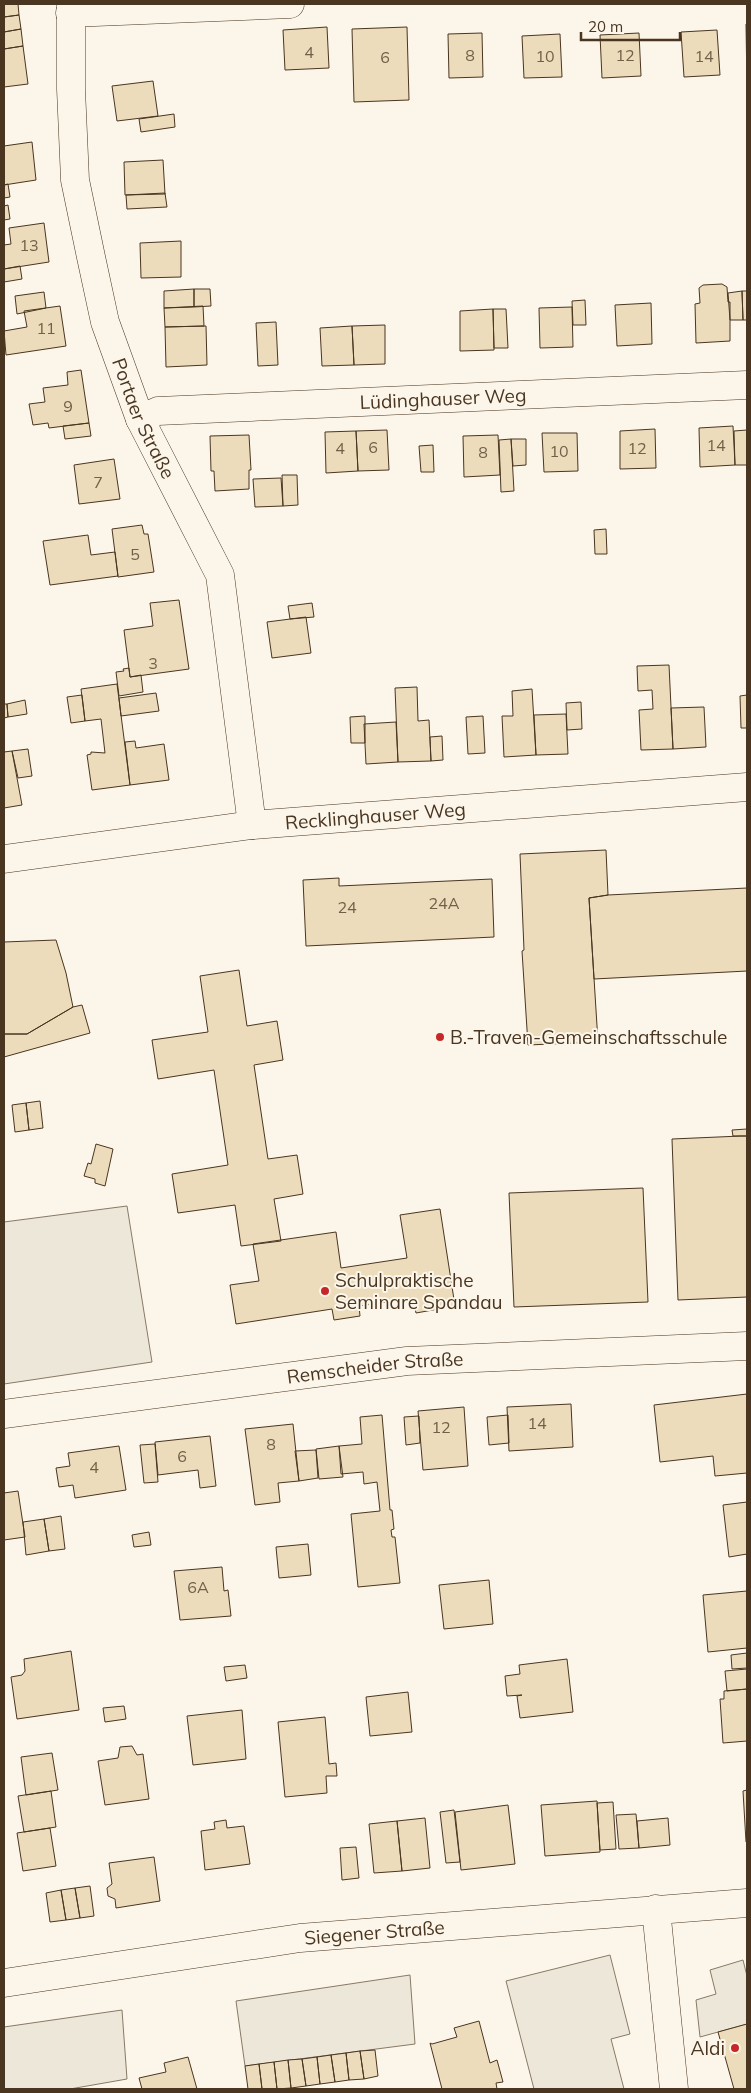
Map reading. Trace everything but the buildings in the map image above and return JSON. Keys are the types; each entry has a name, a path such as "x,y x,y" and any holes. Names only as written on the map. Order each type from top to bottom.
{"street":[{"path":"71,8 290,4"},
{"name":"Portaer Straße","path":"71,8 71,89 75,180 105,322 140,419 220,575 252,825"},
{"name":"Lüdinghauser Weg","path":"140,419 158,411 747,385"},
{"name":"Recklinghauser Weg","path":"4,859 252,825 747,787"},
{"name":"Remscheider Straße","path":"4,1414 407,1361 747,1346"},
{"name":"Siegener Straße","path":"4,1983 300,1938 747,1903"},
{"path":"656,1910 674,2089"}],"shaded area":[{"path":"127,1206 152,1362 4,1384 4,1222"},
{"path":"610,1955 630,2034 611,2039 624,2089 534,2089 506,1981"},
{"path":"743,1960 747,1976 747,2024 700,2037 696,2000 716,1994 710,1970"},
{"path":"410,1975 415,2044 245,2066 236,2001"},
{"path":"122,2010 127,2079 70,2089 4,2089 4,2027"}],"place":[{"name":"B.-Traven-Gemeinschaftsschule","path":"440,1037"},
{"name":"Schulpraktische Seminare Spandau","path":"325,1291"},
{"name":"Aldi","path":"735,2048"}]}
